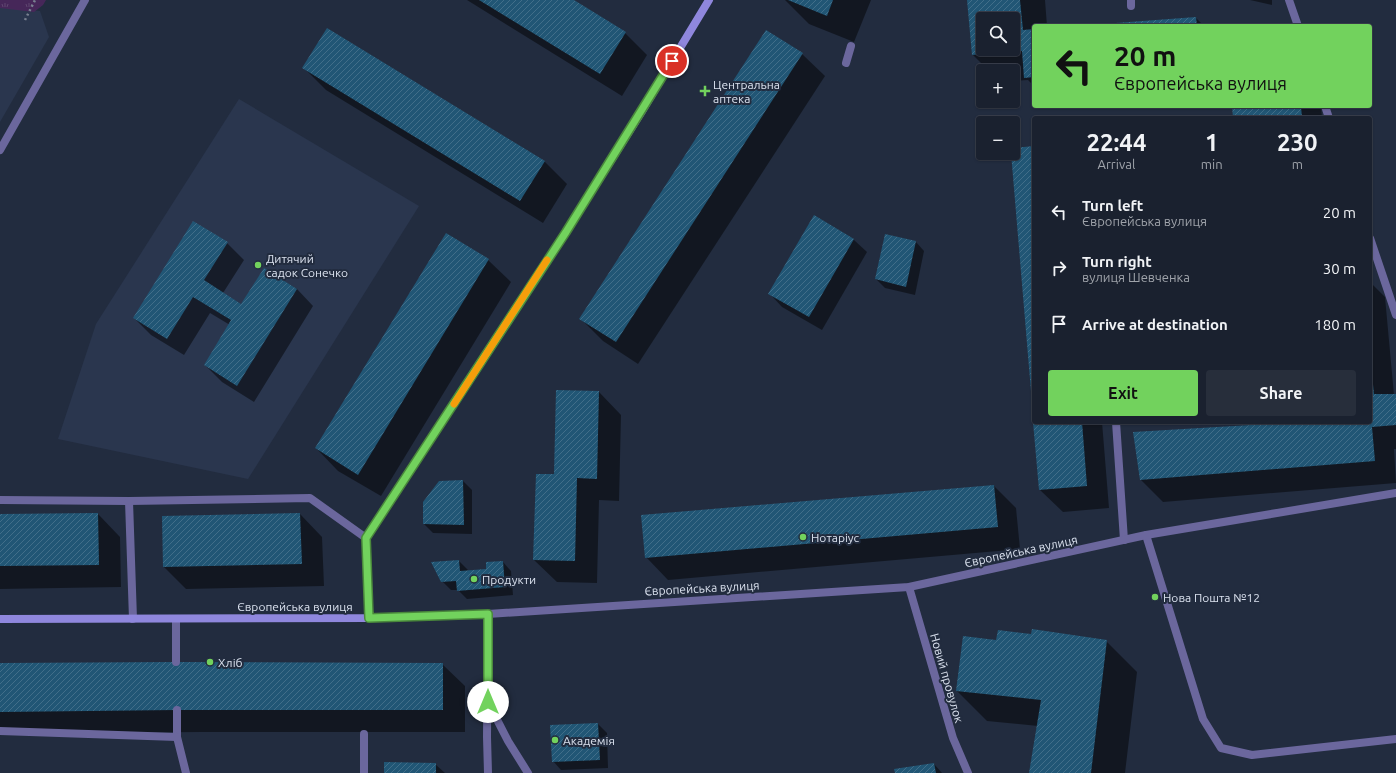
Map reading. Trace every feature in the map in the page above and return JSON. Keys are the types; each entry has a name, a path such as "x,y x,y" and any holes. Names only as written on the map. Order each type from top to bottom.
{"main road":[{"path":"369,618 366,538 566,232 642,111 709,0"},
{"name":"Європейська вулиця","path":"0,619 369,618"}],"street":[{"path":"0,150 85,0"},
{"path":"1289,0 1297,24"},
{"path":"846,63 851,46"},
{"path":"1372,244 1396,314"},
{"path":"1116,424 1124,540"},
{"name":"Європейська вулиця","path":"369,618 488,614 909,588 1146,535 1396,493"},
{"path":"0,500 129,501 310,498 366,538"},
{"path":"129,501 133,619"},
{"path":"1146,535 1202,719 1221,748 1252,755 1396,739"},
{"name":"Новий провулок","path":"909,588 953,738 968,773"},
{"path":"488,614 488,773"},
{"path":"176,619 176,662"},
{"path":"488,702 508,741 528,773"},
{"path":"177,710 177,737 186,773"},
{"path":"0,731 177,737"},
{"path":"364,734 364,773"}],"path":[{"path":"25,20 35,0"}],"shaded area":[{"path":"0,7 40,11 49,37 0,122"},
{"name":"Дитячий садок Сонечко","path":"239,99 419,206 248,479 58,439 96,324"}],"green space":[{"path":"0,0 46,0 43,5 34,12 0,8"}],"building":[{"path":"479,0 574,0 626,32 600,74"},
{"path":"788,0 833,0 827,16"},
{"path":"967,0 1020,0 1023,30 1032,29 1032,77 1024,78 1022,51 1020,51 1020,12 976,12 976,55 972,55"},
{"path":"1196,17 1197,24 1102,24"},
{"path":"327,28 545,161 520,201 302,68"},
{"path":"766,30 803,53 616,342 579,319"},
{"path":"1232,108 1301,108 1302,116 1233,116"},
{"path":"1032,146 1032,403 1012,160 1020,160 1020,147"},
{"path":"814,215 854,239 809,317 768,294"},
{"path":"193,221 228,242 204,280 241,304 264,268 297,289 237,386 204,365 231,320 193,297 167,339 133,318"},
{"path":"446,233 489,259 358,475 315,448"},
{"path":"885,234 916,241 906,287 875,279"},
{"path":"1372,375 1374,394 1396,394 1396,425 1372,427 1375,461 1140,480 1133,432 1267,424 1372,424"},
{"path":"556,390 599,391 597,479 577,478 575,561 533,560 536,474 554,474"},
{"path":"1033,424 1082,424 1087,486 1039,490"},
{"path":"463,480 464,525 423,524 423,502 439,481"},
{"path":"994,485 998,527 645,558 641,515"},
{"path":"98,513 99,565 0,566 0,514"},
{"path":"300,513 302,564 163,567 162,516"},
{"path":"459,560 460,571 486,569 486,562 503,561 505,587 457,591 456,581 441,582 431,562"},
{"path":"1032,629 1107,640 1091,773 1029,773 1041,700 956,691 963,636 996,640 998,630 1031,634"},
{"path":"0,663 443,663 443,710 177,710 0,712"},
{"path":"598,723 600,760 552,762 550,725"},
{"path":"384,762 436,763 436,773 384,773"},
{"path":"934,763 936,773 895,773 894,769"}],"slow traffic":[{"path":"454,404 547,260"}],"place":[{"name":"Центральна аптека","path":"705,91"},
{"name":"Дитячий садок Сонечко","path":"258,265"},
{"name":"Нотаріус","path":"803,537"},
{"name":"Продукти","path":"474,579"},
{"name":"Нова Пошта №12","path":"1155,597"},
{"name":"Хліб","path":"210,662"},
{"name":"Академія","path":"555,740"}],"route":[{"path":"488,702 488,614 369,618 366,538 391,502 566,232 672,61"}]}
